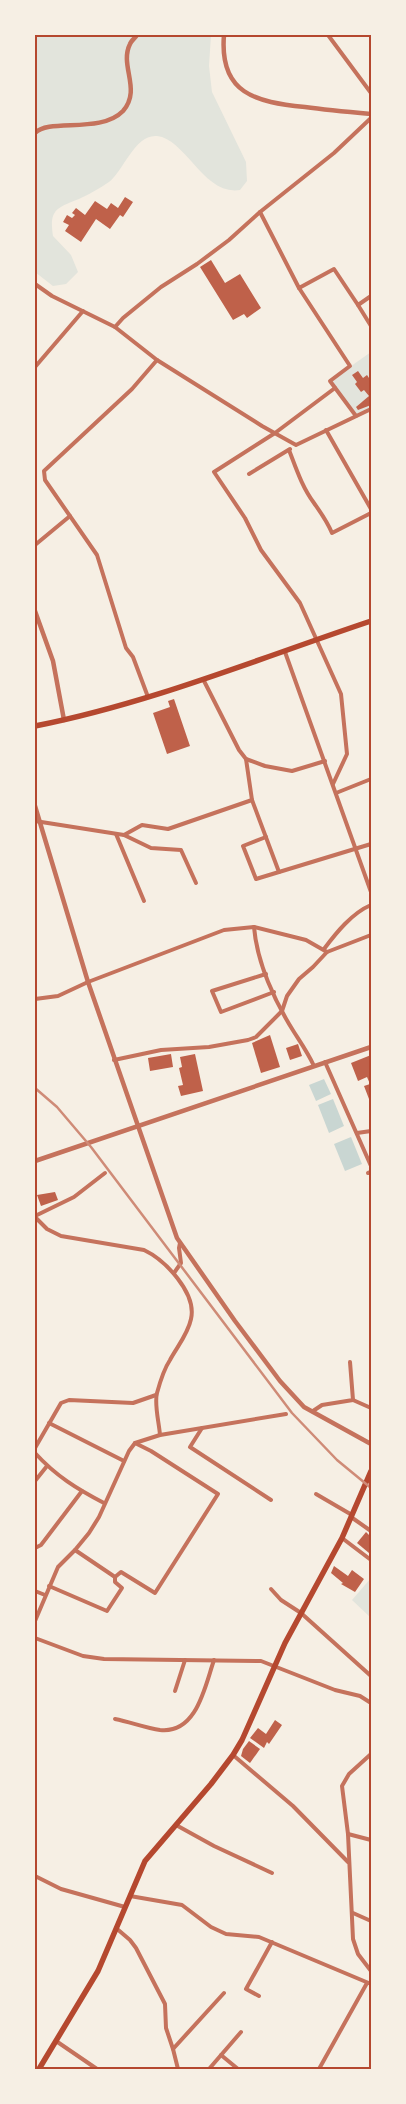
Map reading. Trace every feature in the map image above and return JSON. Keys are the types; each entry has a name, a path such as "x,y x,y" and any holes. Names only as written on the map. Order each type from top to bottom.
{"main road":[{"path":"35,726 148,697 203,680 371,621"},
{"path":"39,2069 98,1971 145,1861 233,1756 242,1740 301,1613 342,1538 371,1471"}],"street":[{"path":"35,133 38,130 50,127 98,124 114,118 123,110 130,99 132,85 127,66 129,45 137,35"},
{"path":"224,35 223,46 228,74 237,86 250,97 275,104 371,114"},
{"path":"328,35 371,93"},
{"path":"115,327 123,318 161,287 197,264 228,240 334,152 371,118"},
{"path":"260,212 299,288 350,366 330,381 356,416"},
{"path":"299,288 334,269 371,326"},
{"path":"35,284 52,296 115,327 157,360 296,446"},
{"path":"358,305 371,296"},
{"path":"35,367 82,311"},
{"path":"148,697 133,657 126,648 96,555 45,480 44,471 132,389 157,360"},
{"path":"333,784 347,754 341,694 318,639 293,591 261,550 245,518 214,472 275,433 335,388"},
{"path":"249,474 326,430 371,409"},
{"path":"326,430 371,509"},
{"path":"290,450 297,472 332,533 371,513"},
{"path":"35,544 70,516"},
{"path":"35,611 53,662 64,720"},
{"path":"285,652 371,892"},
{"path":"203,680 239,750 246,759 252,800 279,872"},
{"path":"246,759 265,766 292,771 325,761"},
{"path":"336,793 371,779"},
{"path":"124,835 142,825 168,829 252,800"},
{"path":"35,806 37,821 88,982 161,1197 180,1243 280,1381 304,1407 371,1444"},
{"path":"37,821 124,835 151,848 181,850 196,883"},
{"path":"116,834 144,901"},
{"path":"266,837 244,846 256,879 371,844"},
{"path":"114,1060 135,1054 161,1050 209,1047 256,1037 282,1011 283,1004 293,986 326,950 335,933 364,908 371,905"},
{"path":"254,927 256,946 266,974 282,1011 314,1066"},
{"path":"35,999 58,996 88,982 224,930 254,927 306,940 326,950 371,935"},
{"path":"266,974 212,991 221,1012 274,992"},
{"path":"35,1161 371,1047"},
{"path":"325,1062 371,1166"},
{"path":"356,1134 371,1131"},
{"path":"105,1173 74,1197 35,1216 47,1229 60,1236 144,1250 157,1256 174,1273 186,1293 192,1318 177,1350 169,1361 156,1395 160,1435"},
{"path":"174,1273 181,1263 178,1248 180,1243"},
{"path":"350,1362 353,1400"},
{"path":"35,1448 61,1403 69,1400 134,1403 156,1395"},
{"path":"313,1411 322,1405 353,1400 371,1408"},
{"path":"35,1621 58,1567 89,1533 124,1461 135,1443 160,1435 286,1414"},
{"path":"50,1423 124,1461"},
{"path":"202,1428 190,1447 271,1500"},
{"path":"115,1577 121,1572 155,1593 218,1494 151,1451 135,1443"},
{"path":"35,1452 47,1466 69,1484 104,1503"},
{"path":"35,1480 47,1466"},
{"path":"35,1548 41,1545 82,1491"},
{"path":"316,1494 352,1516 371,1531"},
{"path":"342,1538 371,1560"},
{"path":"49,1586 106,1610 122,1588 115,1582 115,1577 75,1550"},
{"path":"271,1589 282,1600 301,1613 371,1676"},
{"path":"35,1591 45,1595"},
{"path":"35,1638 83,1656 104,1659 261,1661 335,1690 360,1696 371,1703"},
{"path":"175,1690 185,1660"},
{"path":"115,1719 160,1730 172,1729 186,1723 202,1699 214,1660"},
{"path":"371,1754 349,1774 342,1786 348,1834 353,1939 358,1954 371,1971"},
{"path":"233,1756 293,1806 348,1862"},
{"path":"176,1825 272,1874"},
{"path":"348,1834 371,1840"},
{"path":"35,1876 61,1889 125,1906"},
{"path":"130,1896 182,1905 211,1927 226,1934 259,1938 272,1942 369,1983 319,2069"},
{"path":"352,1913 371,1920"},
{"path":"116,1928 136,1948 165,2004 166,2028 178,2069"},
{"path":"258,1996 246,1989 272,1942"},
{"path":"173,2049 224,1993"},
{"path":"209,2069 241,2032"},
{"path":"56,2041 97,2069"},
{"path":"222,2055 238,2069"}],"shaded area":[{"path":"35,35 211,35 209,66 212,92 246,162 247,181 240,190 227,190 216,185 167,139 157,136 149,137 136,147 109,182 65,205 53,215 53,236 71,255 78,272 66,284 53,286 35,272"},
{"path":"371,352 371,409 356,416 330,381"},
{"path":"324,1079 331,1094 316,1101 309,1085"},
{"path":"333,1099 344,1126 329,1133 318,1105"},
{"path":"351,1137 362,1164 345,1171 334,1144"},
{"path":"371,1578 371,1618 352,1600"}],"building":[{"path":"125,197 133,202 123,217 120,215 110,229 96,219 81,242 65,231 69,225 63,222 67,215 72,218 75,215 72,213 76,208 85,215 95,201 107,209 111,203 118,208"},
{"path":"211,260 225,283 240,274 261,308 247,318 244,314 233,320 200,267"},
{"path":"358,371 363,378 367,375 371,381 369,386 371,394 369,396 364,390 361,392 355,384 357,382 352,375"},
{"path":"369,396 371,405 358,410 356,407"},
{"path":"174,699 190,746 167,754 153,713 170,707 168,701"},
{"path":"270,1035 280,1067 261,1073 252,1043"},
{"path":"298,1044 302,1056 290,1060 286,1048"},
{"path":"171,1054 173,1067 150,1071 148,1058"},
{"path":"195,1054 203,1091 181,1096 178,1086 183,1085 179,1068 182,1067 180,1057"},
{"path":"371,1055 371,1098 369,1099 364,1086 370,1084 367,1077 358,1081 351,1063"},
{"path":"55,1192 58,1200 41,1206 37,1195"},
{"path":"366,1532 371,1537 371,1550 369,1553 357,1543"},
{"path":"334,1566 348,1576 352,1570 364,1579 355,1592 341,1584 343,1583 331,1573"},
{"path":"275,1720 282,1725 264,1748 250,1738 258,1728 266,1734"},
{"path":"249,1741 260,1749 250,1763 241,1756 243,1749"}],"railway":[{"path":"35,1088 57,1107 91,1147 292,1413 337,1460 371,1488"}]}
